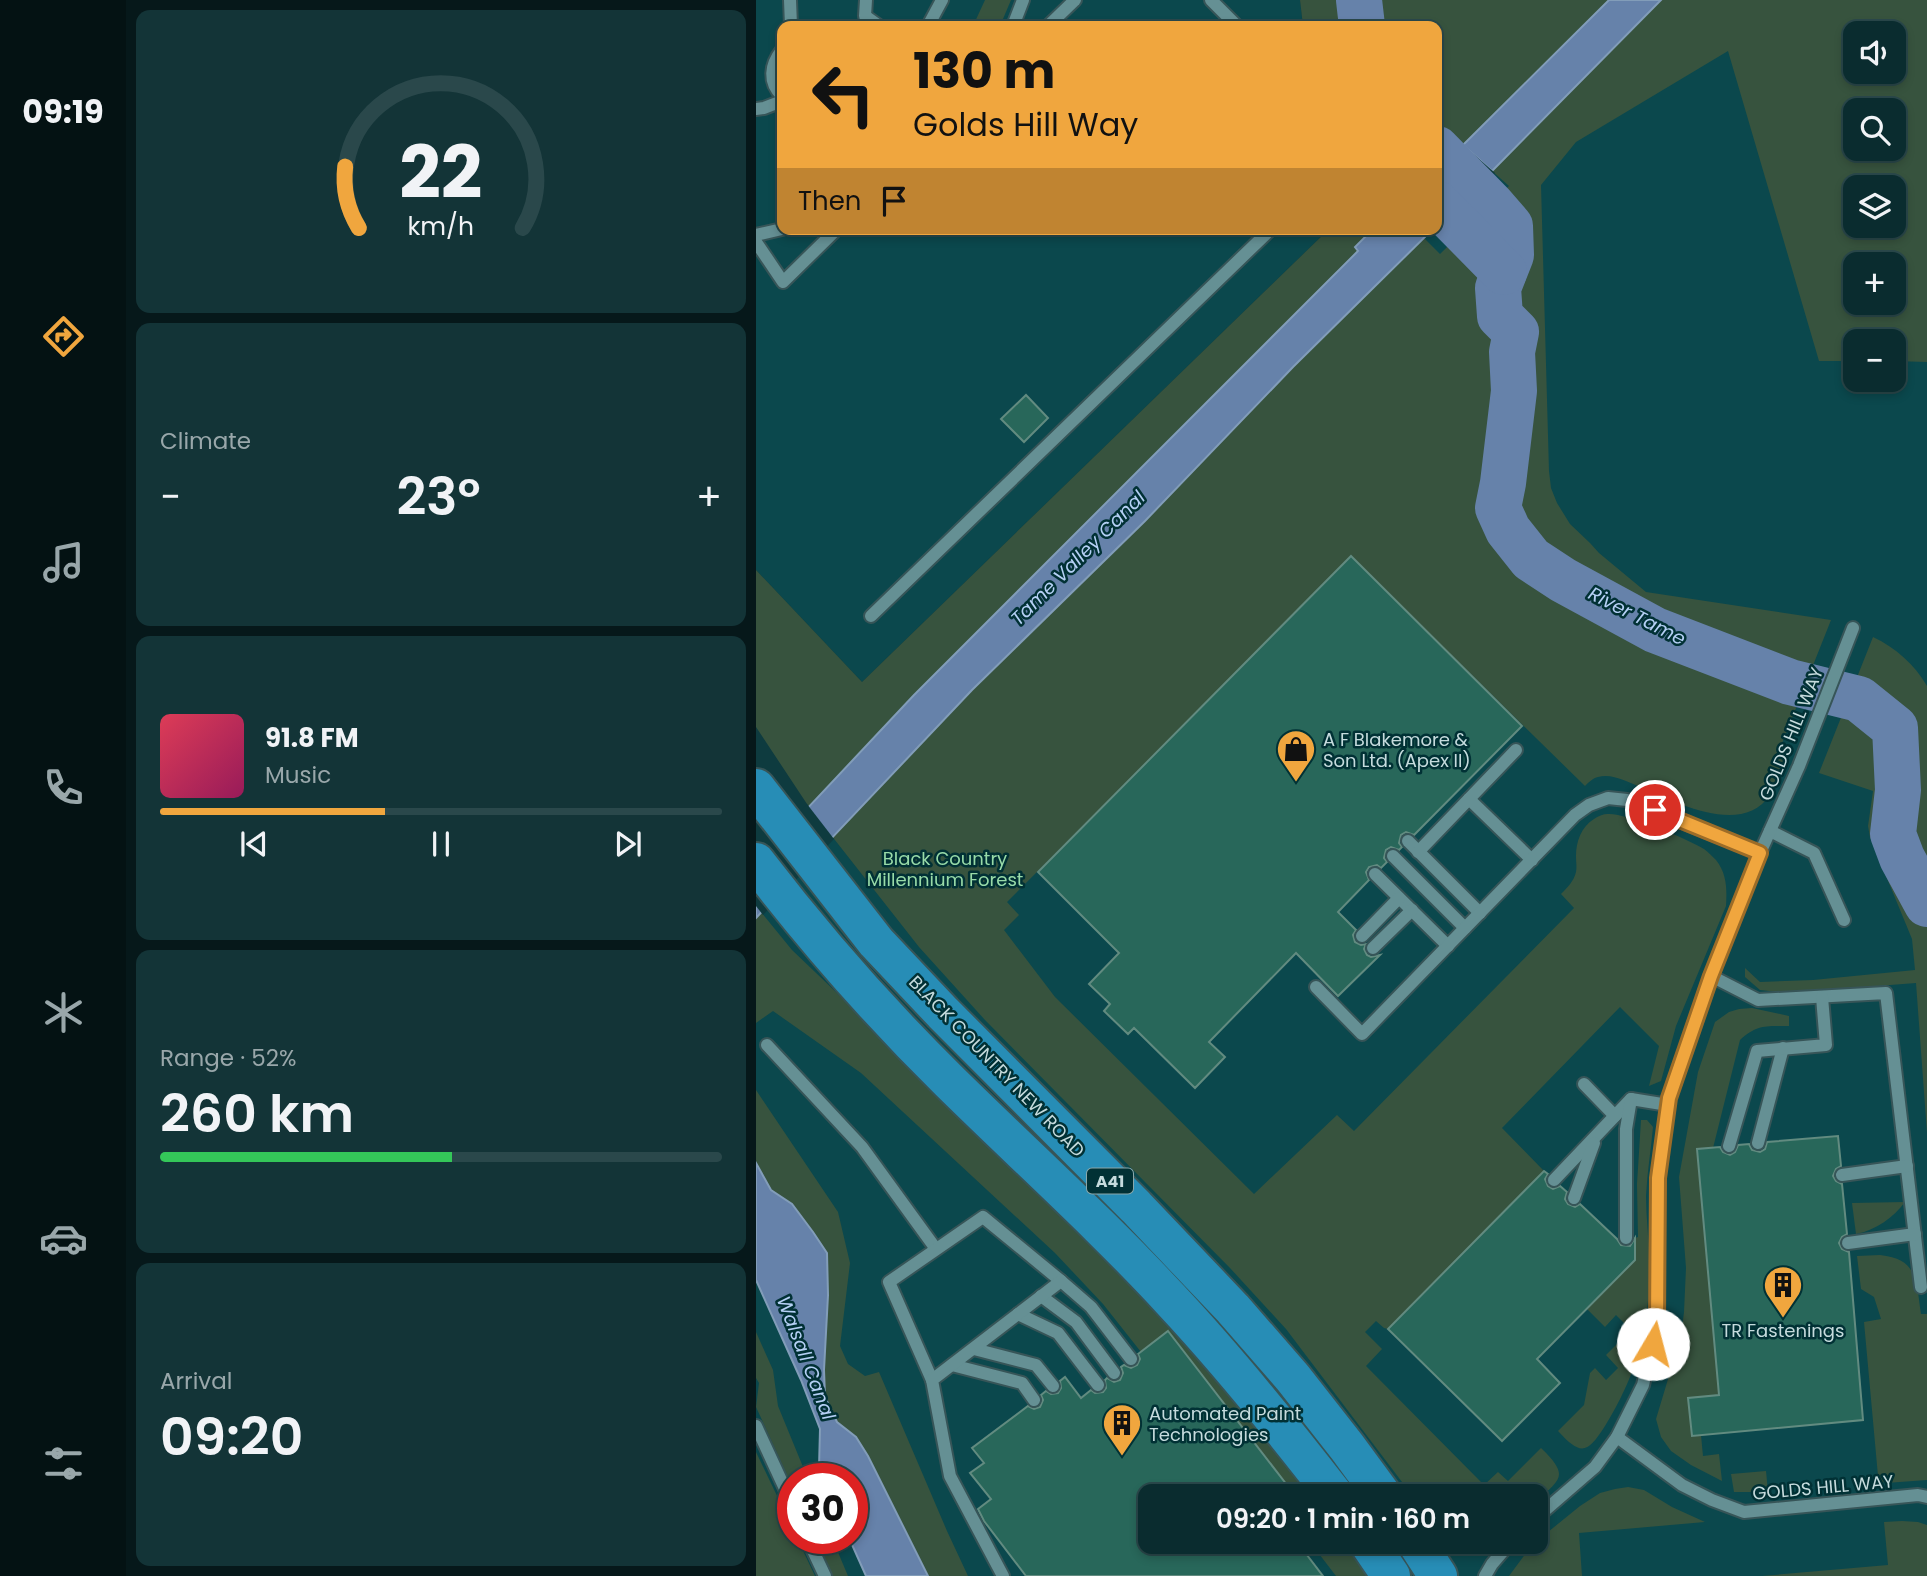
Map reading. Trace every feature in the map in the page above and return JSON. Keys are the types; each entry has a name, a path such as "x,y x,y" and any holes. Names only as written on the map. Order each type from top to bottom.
{"highway":[{"name":"BLACK COUNTRY NEW ROAD","path":"766,802 876,942 1233,1309 1301,1388 1374,1484"},
{"name":"A41","path":"756,862 873,1002 947,1080 1179,1308 1222,1356 1326,1484"},
{"path":"1376,1554 1391,1576"},
{"path":"1424,1554 1438,1576"}],"street":[{"path":"790,0 791,21"},
{"path":"866,0 865,16 872,21"},
{"path":"931,21 942,0"},
{"path":"1015,21 1023,0"},
{"path":"1053,21 1075,0"},
{"path":"1211,0 1232,21"},
{"path":"777,58 772,75 777,88"},
{"path":"756,109 777,103"},
{"path":"756,235 777,230"},
{"path":"756,242 783,282 831,235"},
{"path":"871,616 1265,235"},
{"name":"GOLDS HILL WAY","path":"1548,1508 1595,1467 1617,1437 1643,1385 1657,1323 1658,1178 1668,1105 1711,976 1760,853 1799,766 1853,628"},
{"path":"1418,852 1516,750"},
{"path":"1315,987 1362,1034 1575,815 1589,805 1608,798 1627,800 1655,810 1760,853"},
{"path":"1469,799 1531,860"},
{"path":"1770,831 1814,853 1844,920"},
{"path":"1408,841 1480,913"},
{"path":"1393,856 1465,928"},
{"path":"1375,874 1448,946"},
{"path":"1362,936 1399,898"},
{"path":"1373,948 1412,910"},
{"path":"1711,976 1758,1000 1886,993 1921,1287"},
{"path":"1729,1146 1756,1051 1826,1045 1822,996"},
{"path":"767,1045 862,1147 936,1249"},
{"path":"1758,1143 1783,1048"},
{"path":"1584,1084 1615,1115"},
{"path":"1631,1098 1668,1105"},
{"path":"1554,1180 1631,1098"},
{"path":"1626,1238 1626,1129 1631,1098"},
{"path":"1574,1198 1597,1136"},
{"path":"1842,1175 1907,1166"},
{"path":"1003,1576 950,1476 932,1380 889,1282 983,1217 1091,1307 1131,1359"},
{"path":"1848,1243 1914,1234"},
{"path":"932,1380 1061,1281"},
{"path":"1041,1296 1076,1322 1114,1373"},
{"path":"1018,1314 1058,1333 1098,1385"},
{"path":"974,1349 1036,1365 1053,1387"},
{"path":"952,1365 1022,1383 1034,1400"},
{"path":"756,1426 777,1471"},
{"name":"GOLDS HILL WAY","path":"1617,1437 1682,1485 1744,1512 1927,1497"},
{"path":"815,1554 825,1576"},
{"path":"1485,1576 1501,1554"}],"shaded area":[{"path":"756,0 1300,0 1302,21 777,21 777,235 1323,235 862,682 756,570"},
{"path":"1635,0 1927,0 1927,1576 756,1576 756,893 1401,235 1442,235 1442,194"}],"green space":[{"path":"985,0 1011,0 1002,21 975,21"},
{"path":"1300,0 1609,0 1463,145 1445,129 1442,132 1442,21 1302,21"},
{"name":"Black Country Millennium Forest","path":"1661,0 1927,0 1927,362 1906,361 1906,329 1843,329 1843,361 1819,361 1728,51 1576,142 1541,185 1549,471 1551,488 1570,524 1599,553 1646,592 1831,620 1777,756 1784,759 1776,782 1770,795 1758,807 1743,814 1708,812 1614,777 1596,778 1585,786 1351,557 1007,902 1019,915 1004,930 1055,997 1254,1194 1337,1115 1354,1131 1574,908 1561,894 1575,875 1580,835 1594,819 1608,814 1642,822 1704,849 1716,860 1726,882 1726,906 1676,1026 1661,1081 1649,1086 1659,1046 1620,1007 1502,1128 1544,1171 1388,1329 1376,1321 1365,1332 1382,1349 1366,1366 1483,1484 1404,1484 1286,1329 1230,1268 985,1020 919,947 831,835 972,690 1145,521 1293,367 1424,238 1440,254 1509,186 1492,171"},
{"path":"1323,235 1367,235 1356,247 1359,251 914,695 809,807 756,727 756,570 862,682"},
{"path":"1873,637 1904,657 1927,686 1927,1133 1916,983 1787,993 1760,990 1745,977 1745,968 1760,982 1915,970 1912,939 1870,837 1868,826 1873,791 1819,773"},
{"path":"761,912 792,950 1111,1258 1309,1484 1285,1484 1168,1331 1141,1352 1103,1304 1055,1253 861,1073 773,1011 756,1023 756,918"},
{"path":"1752,1008 1789,1016 1789,1026 1757,1029 1740,1040 1713,1148 1697,1149 1719,1395 1688,1398 1692,1436 1701,1435 1703,1456 1719,1454 1722,1481 1671,1451 1661,1437 1656,1419 1681,1336 1684,1312 1686,1268 1679,1177 1698,1072 1715,1022 1729,1012"},
{"path":"756,1090 838,1212 850,1263 840,1346 848,1364 865,1376 879,1372 968,1576 910,1576 868,1494 868,1463 854,1463 825,1397 824,1360 792,1204 771,1190 756,1163"},
{"path":"1641,1120 1647,1120 1653,1127 1646,1196 1649,1283 1645,1326 1634,1367 1616,1406 1593,1442 1578,1448 1558,1431 1584,1405 1590,1373 1595,1368 1606,1380 1618,1368 1606,1355 1631,1330 1616,1315 1605,1327 1587,1309 1635,1260"},
{"path":"1905,1202 1884,1222 1856,1234 1852,1203"},
{"path":"1857,1256 1893,1257 1909,1267 1916,1282 1921,1314 1927,1314 1927,1480 1886,1483 1880,1481 1878,1476 1864,1322 1881,1319 1874,1297 1861,1289"},
{"path":"756,1332 773,1370 778,1406 801,1463 782,1463 756,1407 759,1383 756,1378"},
{"path":"1541,1448 1559,1471 1559,1477 1548,1491 1548,1484 1485,1484 1498,1472 1508,1481"},
{"path":"756,1452 777,1496 777,1554 805,1554 815,1576 756,1576"},
{"path":"1766,1471 1768,1492 1734,1492 1731,1474"},
{"path":"1628,1487 1644,1490 1705,1522 1579,1533 1582,1576 1509,1576 1525,1554 1548,1554 1548,1532 1600,1493"},
{"path":"1902,1521 1927,1525 1927,1576 1762,1576 1888,1565 1884,1522"},
{"path":"822,1554 839,1554 848,1576 832,1576"},
{"path":"1319,1554 1359,1554 1371,1576 1336,1576"}],"water":[{"path":"1609,0 1661,0 1492,171 1463,145"},
{"name":"Tame Valley Canal","path":"1367,235 1427,235 1293,367 1145,521 972,690 756,918 756,863 914,695 1358,251 1355,247"},
{"name":"Walsall Canal","path":"756,1163 771,1190 792,1204 827,1253 825,1397 837,1422 856,1437 868,1456 928,1576 866,1576 856,1554 868,1554 868,1463 819,1463 820,1429 756,1280"}],"pier":[{"path":"1461,143 1495,173 1442,224 1442,163"},
{"path":"807,804 834,839 763,915 756,906 756,858"}],"building":[{"path":"1026,395 1048,418 1024,442 1001,419"},
{"name":"A F Blakemore & Son Ltd. (Apex II)","path":"1351,556 1522,726 1414,835 1406,832 1401,835 1399,843 1402,847 1399,850 1391,847 1386,850 1384,858 1387,862 1381,868 1377,865 1369,867 1366,872 1369,880 1338,912 1356,930 1353,935 1355,942 1366,944 1364,949 1367,955 1380,955 1338,996 1296,953 1209,1042 1225,1057 1195,1088 1134,1028 1128,1034 1104,1011 1110,1004 1089,984 1119,953 1038,872"},
{"name":"TR Fastenings","path":"1838,1136 1841,1166 1833,1176 1842,1184 1847,1234 1839,1243 1842,1249 1849,1252 1863,1420 1692,1436 1688,1398 1719,1395 1697,1149 1720,1147 1730,1155 1738,1145 1749,1144 1752,1150 1760,1152 1765,1149 1767,1142"},
{"path":"1544,1171 1548,1174 1545,1179 1548,1186 1553,1189 1560,1186 1567,1192 1565,1199 1568,1204 1575,1207 1580,1204 1621,1245 1630,1246 1635,1238 1635,1260 1537,1359 1560,1383 1502,1441 1388,1329"},
{"name":"Automated Paint Technologies","path":"1168,1331 1286,1484 1138,1484 1138,1554 1306,1554 1323,1576 1026,1576 984,1521 978,1509 991,1499 970,1473 984,1463 972,1448 1028,1406 1034,1409 1040,1407 1043,1400 1041,1395 1046,1391 1051,1394 1058,1393 1061,1388 1060,1381 1065,1377 1081,1398 1091,1390 1095,1393 1103,1392 1107,1378 1114,1382 1120,1380 1123,1373 1121,1367 1124,1365 1131,1368 1137,1365 1140,1359 1138,1354"}],"waterway":[{"name":"River Tame","path":"1359,0 1361,21"},
{"name":"River Tame","path":"1442,154 1510,226 1511,255 1498,288 1500,316 1516,332 1512,352 1514,391 1498,508 1508,530 1531,559 1563,580 1655,630 1790,682 1859,699 1895,728 1898,790 1893,834 1902,858 1927,904"},
{"name":"River Tame","path":"1442,209 1504,272"}],"place":[{"name":"A F Blakemore & Son Ltd. (Apex II)","path":"1296,783"},
{"name":"TR Fastenings","path":"1783,1319"},
{"name":"Automated Paint Technologies","path":"1122,1457"}],"route":[{"path":"1653,1344 1657,1323 1658,1178 1669,1098 1711,976 1760,853 1655,810"}]}
